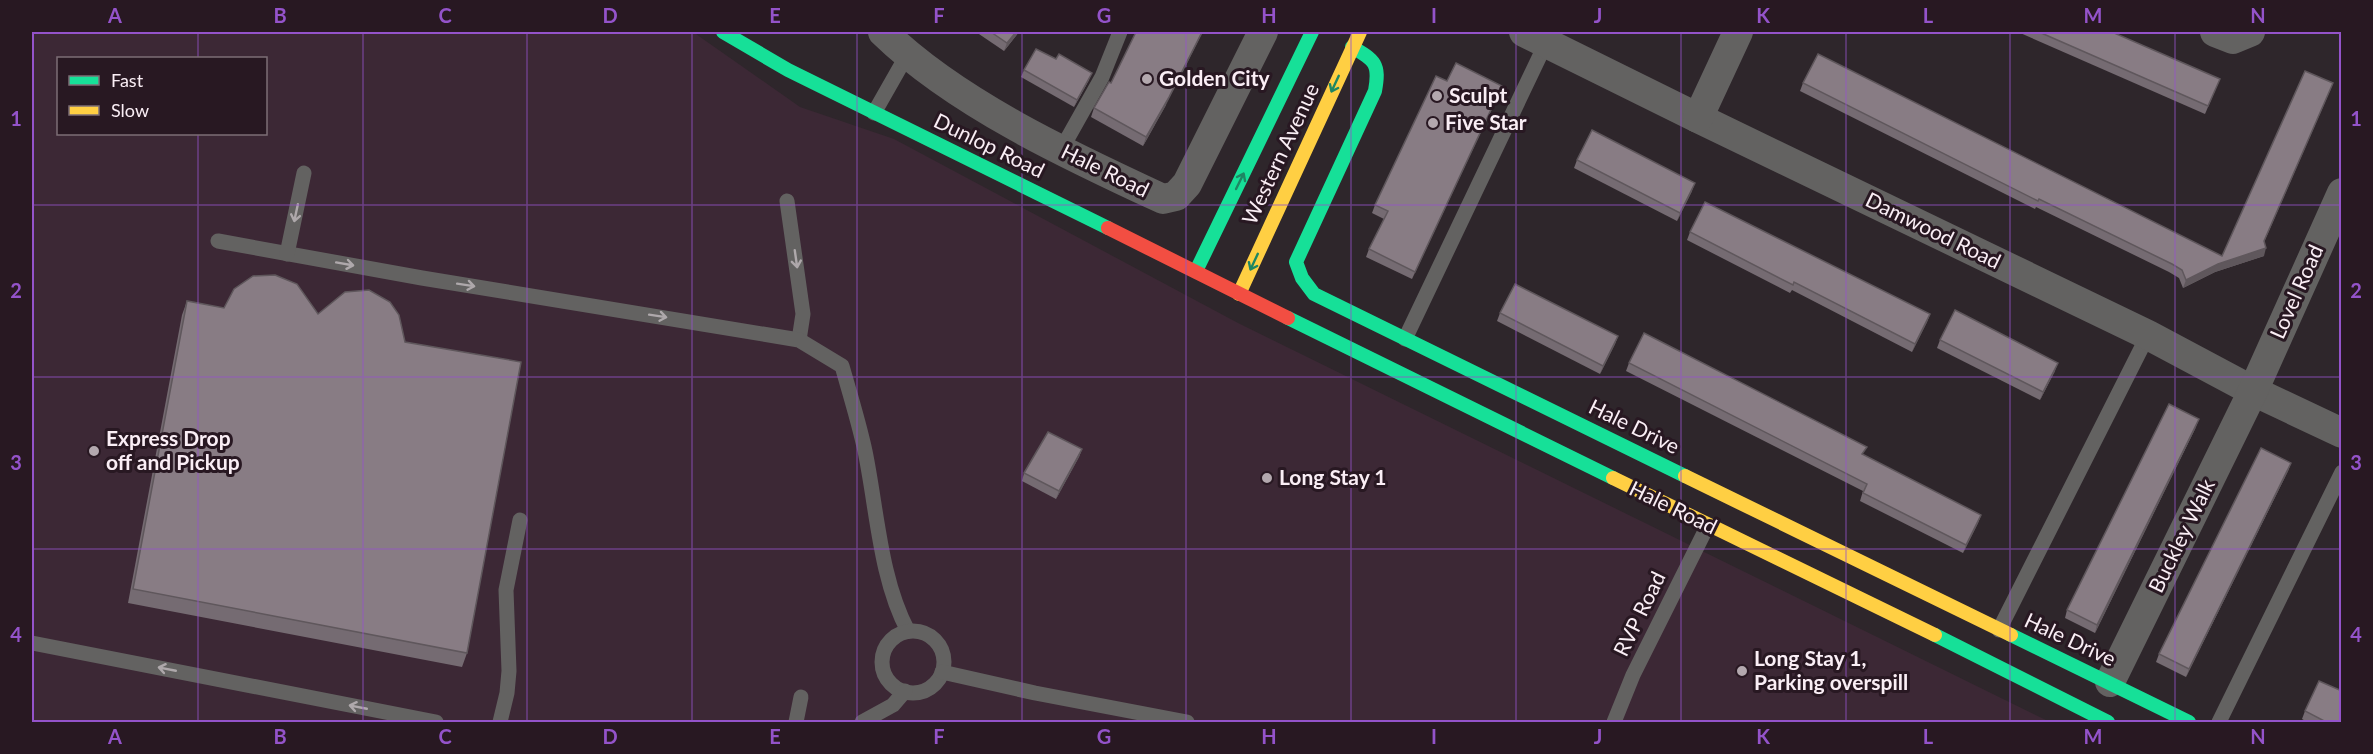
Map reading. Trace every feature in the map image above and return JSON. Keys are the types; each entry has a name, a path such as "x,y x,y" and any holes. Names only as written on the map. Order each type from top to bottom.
{"street":[{"name":"Dunlop Road","path":"723,32 788,70 1239,294"},
{"name":"Hale Road","path":"883,32 907,55 983,106 1060,150 1163,199 1176,196 1187,184 1263,32"},
{"name":"Western Avenue","path":"1196,271 1312,32"},
{"name":"Western Avenue","path":"1239,294 1360,32"},
{"path":"1698,118 1738,32"},
{"path":"2215,32 2233,39 2250,32"},
{"name":"Damwood Road","path":"1535,37 2148,335 2253,391 2342,433"},
{"name":"Hale Drive","path":"1352,47 1372,58 1378,73 1375,91 1296,262 1302,279 1314,294 1999,630 2110,682 2189,723"},
{"name":"Lovel Road","path":"2253,391 2342,193"},
{"name":"Hale Road","path":"1239,294 2033,683 2108,723"},
{"path":"1392,369 1405,339"},
{"name":"Buckley Walk","path":"2110,682 2253,391"}],"lane":[{"path":"1060,150 1102,77 1120,32"},
{"path":"1405,339 1535,37"},
{"path":"874,113 907,55"},
{"path":"287,254 304,173"},
{"path":"787,201 804,314 799,340"},
{"path":"218,241 799,340 842,366 865,451 876,524 897,612 908,631"},
{"path":"1999,630 2148,335"},
{"path":"2219,723 2342,472"},
{"path":"500,723 507,693 508,671 506,590 520,520"},
{"name":"RVP Road","path":"1614,723 1634,675 1708,525"},
{"path":"908,631 918,631 928,635 937,642 942,651 942,672 929,688 920,692 904,691 892,684 886,676 882,657 890,640 908,631"},
{"path":"32,643 436,723"},
{"path":"942,672 1187,723"},
{"path":"862,723 893,705 904,691"},
{"path":"796,723 801,697"}],"shaded area":[{"path":"32,32 693,32 800,107 894,139 1238,323 2050,722 32,722"}],"building":[{"path":"991,32 1016,32 1007,43"},
{"path":"1136,32 1202,32 1146,137 1094,108 1109,82 1111,83"},
{"path":"2039,32 2112,32 2220,79 2208,106"},
{"path":"1036,49 1056,59 1059,54 1092,73 1077,100 1024,70"},
{"path":"1818,54 2222,256 2305,71 2333,83 2264,241 2266,248 2218,264 2186,280 2182,270 2172,264 2039,199 2038,201 1803,83"},
{"path":"1456,63 1502,86 1415,272 1369,249 1388,211 1375,205 1436,76 1447,81"},
{"path":"1592,130 1695,183 1680,213 1577,160"},
{"path":"1705,202 1930,314 1915,344 1690,232"},
{"path":"275,275 297,284 318,314 345,292 369,290 390,302 399,315 405,342 521,362 467,653 133,589 187,301 224,308 234,289 253,276"},
{"path":"1515,284 1618,336 1603,366 1500,313"},
{"path":"1955,310 2058,363 2043,392 1940,340"},
{"path":"1644,333 1867,447 1862,454 1981,515 1966,545 1863,493 1867,484 1629,363"},
{"path":"2169,404 2199,419 2097,625 2067,610"},
{"path":"1048,432 1082,449 1059,491 1024,473"},
{"path":"2261,448 2291,463 2189,669 2159,654"},
{"path":"2319,681 2342,691 2342,723 2328,723 2305,711"}],"traffic: fast":[{"path":"723,32 788,70 1108,228"},
{"path":"1196,271 1312,32"},
{"path":"1352,47 1374,64 1377,75 1375,91 1296,262 1302,278 1314,294 1685,476"},
{"path":"1288,318 1613,478"},
{"path":"1935,635 2108,722"},
{"path":"2011,635 2189,722"}],"traffic: slow":[{"path":"1239,294 1360,32"},
{"path":"1685,476 2011,635"},
{"path":"1613,478 1935,635"}],"traffic: jam":[{"path":"1108,228 1288,318"}],"place":[{"name":"Golden City","path":"1147,79"},
{"name":"Sculpt","path":"1437,96"},
{"name":"Five Star","path":"1433,123"},
{"name":"Express Drop off and Pickup","path":"94,451"},
{"name":"Long Stay 1","path":"1267,478"},
{"name":"Long Stay 1, Parking overspill","path":"1742,671"}]}
